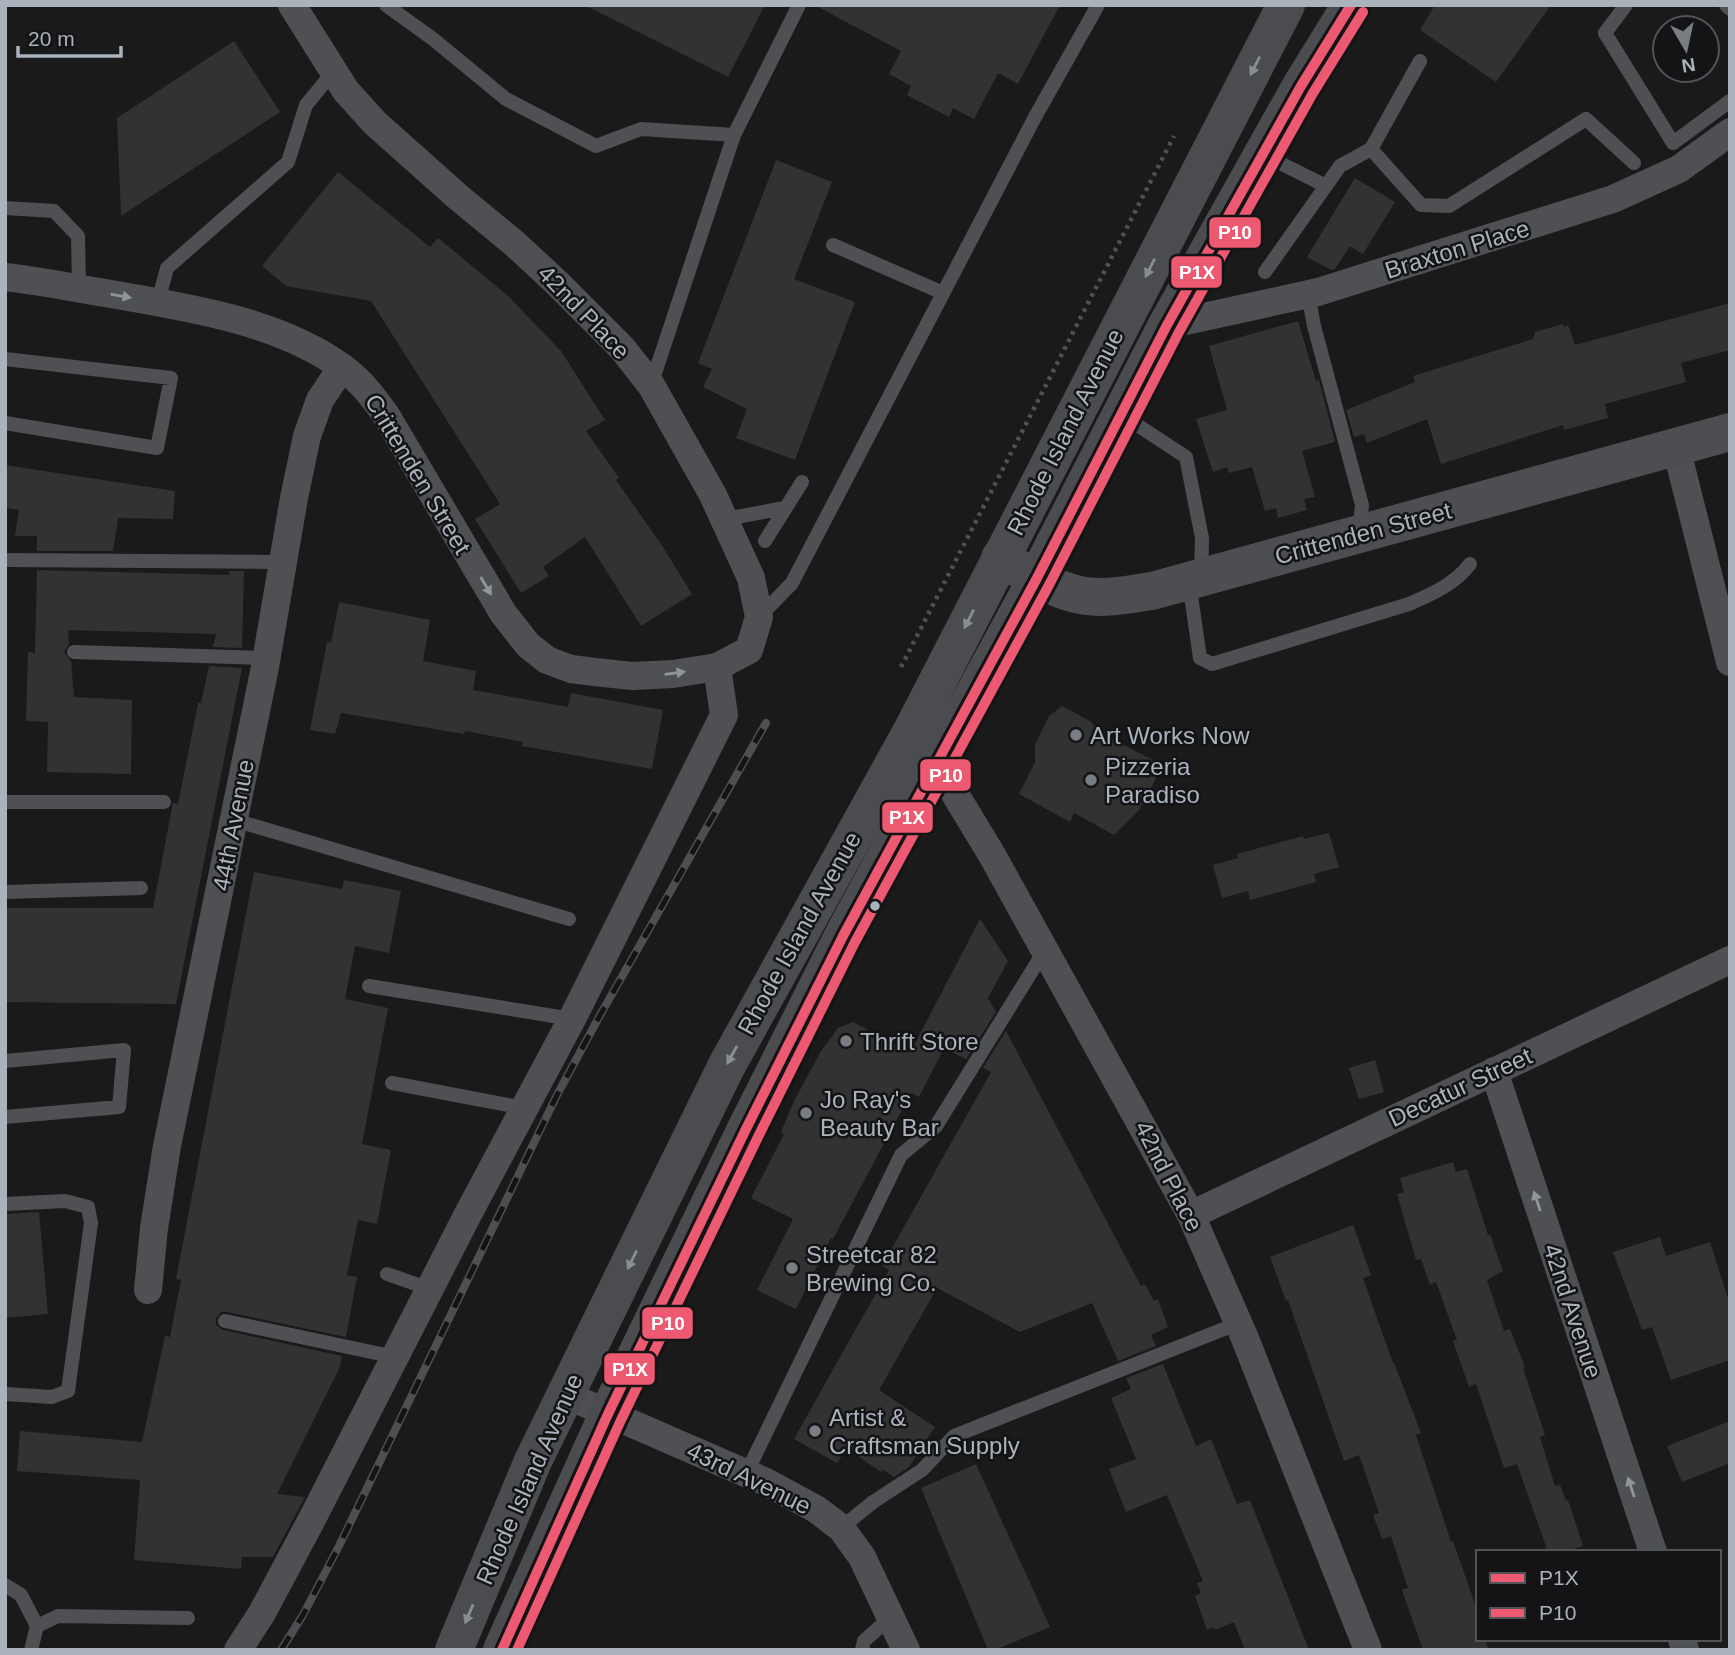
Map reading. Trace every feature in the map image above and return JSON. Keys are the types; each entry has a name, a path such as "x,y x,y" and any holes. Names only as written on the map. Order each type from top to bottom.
{"main road":[{"name":"Rhode Island Avenue","path":"454,1650 533,1461 727,1065 913,729 1286,5"},
{"name":"Rhode Island Avenue","path":"502,1650 608,1414 745,1130 843,936 1037,578 1167,325 1350,5"}],"street":[{"name":"42nd Place","path":"292,5 346,91 375,123 458,197 516,244 573,298 622,348 651,385 725,520 751,578 759,617 749,650 717,667"},
{"name":"Braxton Place","path":"1167,325 1308,294 1613,199 1679,169 1730,132"},
{"name":"Crittenden Street","path":"5,277 194,309 299,343 342,367 366,387 386,415 496,603 528,645 547,660 571,668 632,676 673,674 717,667"},
{"name":"44th Avenue","path":"148,1290 154,1228 167,1146 267,659 307,436 320,400 342,367"},
{"name":"Crittenden Street","path":"1000,558 1068,592 1085,596 1112,597 1152,591 1730,432"},
{"path":"1676,447 1730,662"},
{"path":"238,1650 268,1601 572,1019 724,715 717,667"},
{"name":"42nd Place","path":"913,729 938,763 1045,950 1191,1215 1239,1323 1368,1650"},
{"name":"Decatur Street","path":"1191,1215 1730,960"},
{"name":"42nd Avenue","path":"1494,1071 1652,1550"},
{"name":"43rd Avenue","path":"566,1395 746,1474 816,1509 841,1528 862,1557 906,1650"}],"lane":[{"path":"386,5 433,39 506,99 596,146 641,129 734,135"},
{"path":"651,385 734,135 799,5"},
{"path":"759,617 792,583 1035,117 1098,5"},
{"path":"1626,5 1605,33 1673,143 1730,101"},
{"path":"1726,5 1730,9"},
{"path":"1265,272 1340,166 1371,149 1420,61"},
{"path":"158,302 167,268 288,162 306,105 334,71"},
{"path":"1371,149 1421,205 1449,206 1586,119 1634,163"},
{"path":"1263,154 1326,186"},
{"path":"5,208 54,211 78,236 79,289"},
{"path":"834,245 943,293"},
{"path":"1308,294 1314,326 1362,505 1359,534"},
{"path":"5,359 171,377 157,448 5,423"},
{"path":"1121,415 1186,457 1202,538 1195,579 1200,658 1212,664 1409,604 1437,591 1463,573 1470,564"},
{"path":"765,541 802,482"},
{"path":"725,520 785,508"},
{"path":"5,560 283,562"},
{"path":"74,652 267,659"},
{"path":"5,803 164,802"},
{"path":"234,820 569,919"},
{"path":"5,892 141,888"},
{"path":"746,1474 901,1155 936,1126 1045,950"},
{"path":"369,986 572,1019"},
{"path":"5,1061 124,1050 119,1107 5,1117"},
{"path":"392,1083 524,1108"},
{"path":"5,1204 65,1201 88,1207 91,1223 68,1391 52,1397 5,1394"},
{"path":"387,1274 429,1289"},
{"path":"225,1321 395,1357"},
{"path":"841,1528 873,1502 922,1470 954,1436 1239,1323"},
{"path":"5,1585 21,1595 37,1626 31,1650"},
{"path":"37,1626 58,1616 188,1618"},
{"path":"862,1650 864,1641 892,1616"}],"building":[{"path":"584,5 765,5 728,77"},
{"path":"814,5 1060,5 1018,84 998,73 974,119 953,108 949,117 907,95 911,86 889,74 901,51"},
{"path":"1435,5 1551,5 1496,82 1420,30"},
{"path":"234,41 280,112 121,216 117,118"},
{"path":"776,160 832,182 794,279 855,302 795,460 736,438 747,409 703,387 712,369 698,363"},
{"path":"338,172 430,247 438,238 507,295 561,351 605,420 586,431 692,594 641,626 585,537 543,567 549,576 521,593 475,519 500,504 371,301 286,286 262,266"},
{"path":"1355,178 1395,202 1363,254 1350,246 1335,269 1331,270 1307,257"},
{"path":"1730,303 1730,350 1681,363 1686,382 1605,404 1608,418 1564,430 1563,425 1441,464 1427,419 1367,443 1364,434 1354,437 1346,410 1415,382 1413,376 1533,339 1535,332 1568,325 1575,345"},
{"path":"1298,321 1316,381 1319,380 1335,442 1302,451 1315,497 1304,499 1307,510 1278,518 1276,508 1265,511 1252,467 1229,473 1227,467 1213,472 1196,419 1227,410 1209,346"},
{"path":"5,465 175,491 173,519 118,518 113,551 37,551 37,536 15,536 19,510 5,508"},
{"path":"37,570 229,575 229,571 244,571 242,648 213,647 216,634 68,630 69,644 64,652 71,661 74,697 132,700 131,774 47,772 48,722 26,721 28,652 35,653"},
{"path":"339,602 430,620 423,661 476,671 473,690 568,707 571,693 663,710 652,769 522,746 523,742 465,731 464,734 341,713 335,734 310,730 327,642 331,643"},
{"path":"209,666 242,668 176,1004 5,1002 5,908 153,908 172,807 173,803 178,804 198,703 201,703"},
{"name":"Pizzeria Paradiso","path":"1062,706 1090,721 1104,735 1163,765 1139,810 1114,835 1074,813 1070,822 1019,794 1035,762 1035,745 1049,716"},
{"path":"1329,833 1339,867 1314,874 1316,882 1250,900 1248,891 1222,898 1213,865 1238,858 1237,854 1303,836 1304,839"},
{"path":"254,872 342,889 344,880 401,891 389,953 355,946 345,999 388,1008 362,1144 391,1150 377,1224 358,1220 347,1275 357,1277 346,1337 227,1312 221,1312 216,1318 216,1325 223,1330 342,1356 340,1367 277,1494 305,1497 273,1557 242,1557 241,1569 134,1560 140,1480 17,1471 20,1431 142,1442 165,1336 170,1337 181,1280 176,1279"},
{"path":"980,919 1008,961 988,998 996,1012 966,1059 944,1048 919,1097 911,1093 833,1239 831,1238 796,1309 757,1290 793,1219 751,1198 784,1134 781,1132 793,1103 821,1051 838,1028 853,1022 910,1053"},
{"path":"1006,1031 1141,1286 1145,1284 1154,1301 1158,1299 1168,1327 1151,1335 1156,1346 1118,1361 1092,1303 1020,1332 937,1288 879,1390 935,1427 909,1467 894,1477 883,1470 881,1472 846,1448 837,1463 794,1439 889,1270 882,1266 991,1072 983,1068"},
{"path":"1375,1060 1384,1092 1359,1099 1349,1068"},
{"path":"1453,1162 1456,1172 1467,1169 1488,1235 1490,1234 1503,1271 1487,1280 1504,1331 1510,1329 1525,1367 1523,1368 1545,1435 1540,1437 1555,1486 1560,1485 1566,1501 1568,1500 1583,1546 1570,1550 1547,1550 1517,1464 1504,1468 1476,1384 1469,1387 1453,1341 1457,1340 1436,1282 1430,1285 1421,1259 1416,1260 1397,1194 1404,1192 1400,1178"},
{"path":"39,1212 48,1314 5,1318 5,1214"},
{"path":"1353,1225 1371,1275 1363,1278 1421,1433 1416,1435 1451,1542 1453,1541 1476,1607 1476,1641 1486,1641 1489,1650 1423,1650 1402,1590 1408,1588 1391,1536 1382,1539 1373,1515 1379,1513 1359,1455 1344,1461 1288,1300 1286,1301 1270,1257"},
{"path":"1660,1237 1666,1256 1710,1242 1730,1305 1730,1360 1671,1380 1652,1327 1642,1330 1613,1252"},
{"path":"1163,1364 1196,1446 1211,1439 1237,1504 1250,1500 1309,1650 1245,1650 1234,1622 1215,1630 1214,1627 1207,1630 1195,1596 1201,1593 1197,1583 1203,1581 1167,1495 1126,1512 1109,1469 1136,1459 1111,1398 1131,1389 1126,1378"},
{"path":"1730,1421 1730,1463 1682,1482 1667,1446"},
{"path":"976,1464 1050,1627 995,1650 988,1650 921,1488"}],"railway":[{"path":"281,1650 303,1615 339,1546 557,1095 766,723"}],"transit line":[{"name":"P1X","path":"502,1650 608,1414 843,936 1037,578 1167,325 1301,86 1351,5"},
{"name":"P10","path":"517,1650 621,1420 855,942 1049,585 1179,332 1313,93 1363,12"}],"place":[{"name":"Art Works Now","path":"1076,735"},
{"name":"Pizzeria Paradiso","path":"1091,780"},
{"name":"Thrift Store","path":"846,1041"},
{"name":"Jo Ray's Beauty Bar","path":"806,1113"},
{"name":"Streetcar 82 Brewing Co.","path":"792,1268"},
{"name":"Artist & Craftsman Supply","path":"815,1431"}]}
